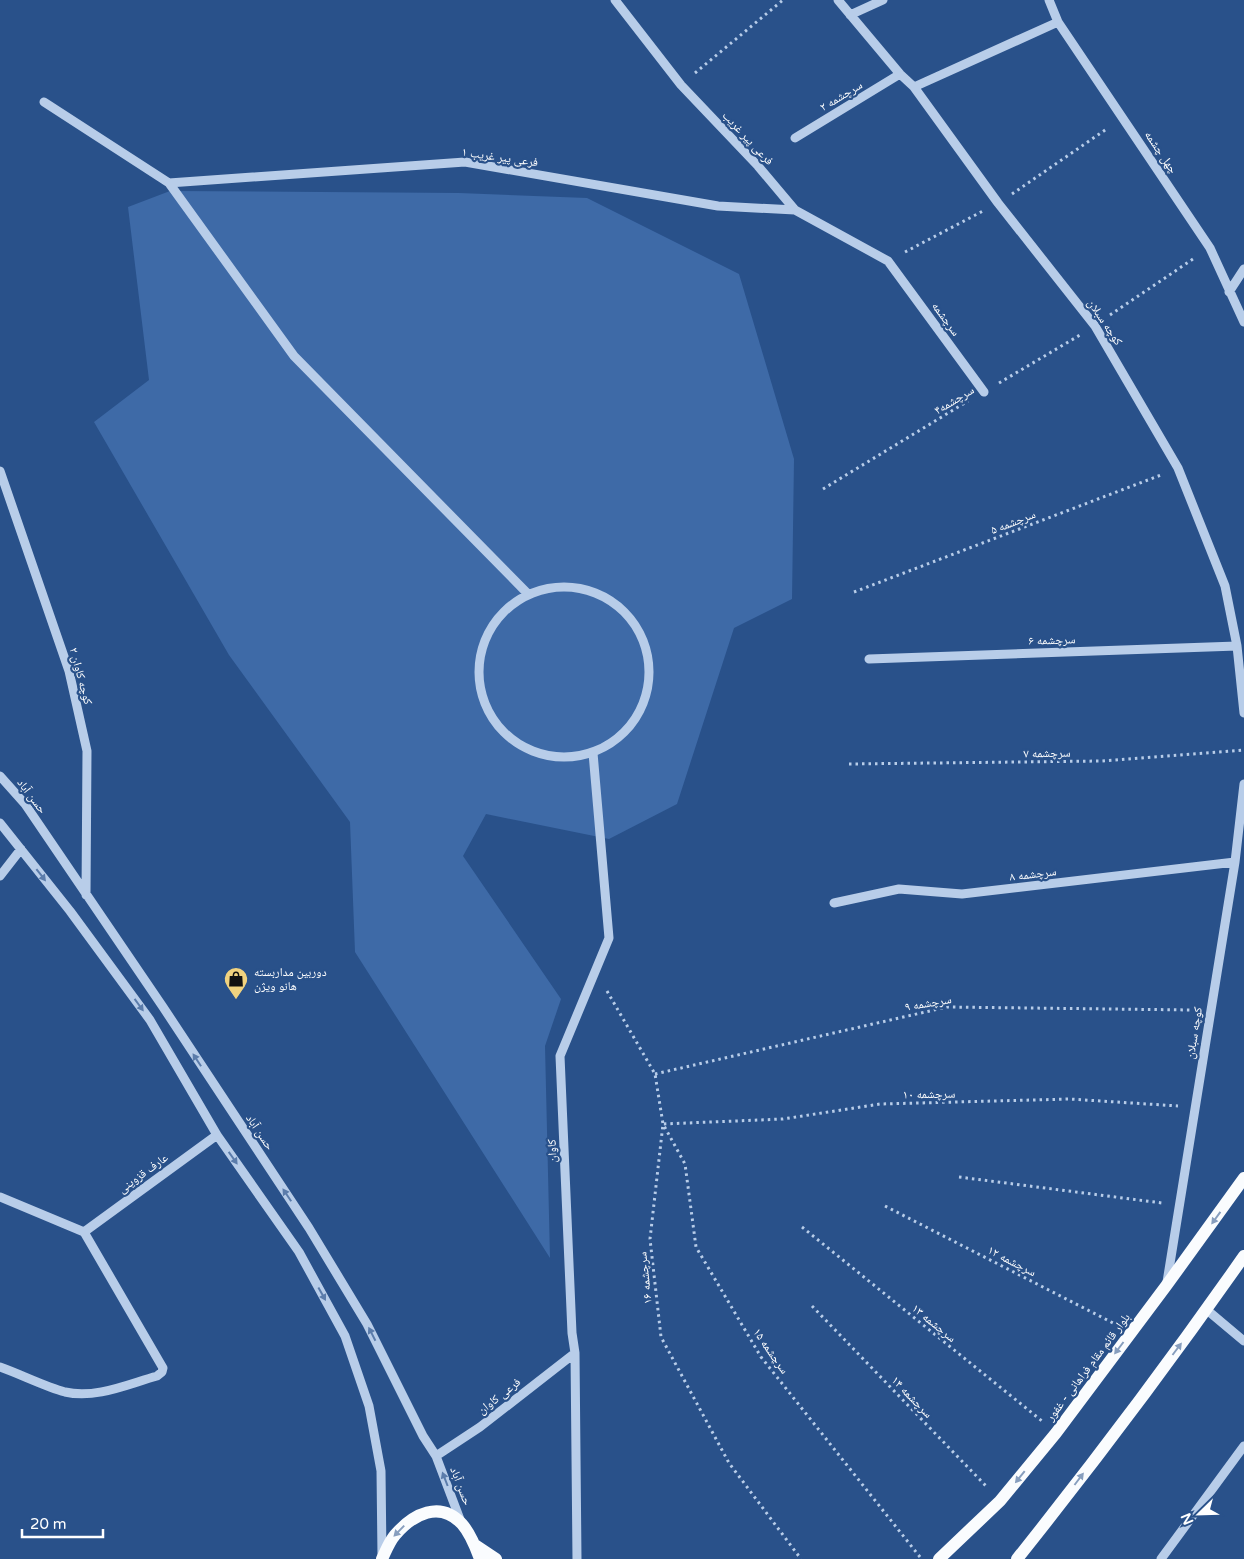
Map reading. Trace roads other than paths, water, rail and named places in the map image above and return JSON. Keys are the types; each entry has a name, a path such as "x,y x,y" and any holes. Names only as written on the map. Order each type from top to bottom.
{"main road":[{"name":"بلوار قائم مقام فراهانی - غفور","path":"939,1559 1000,1501 1056,1432 1166,1286 1244,1178"},
{"path":"1017,1559 1061,1504 1207,1310 1244,1256"},
{"path":"382,1559 394,1536 409,1520 426,1512 446,1513 462,1524 475,1545 480,1559"},
{"path":"475,1545 496,1559"}],"street":[{"name":"فرعی پیر غریب","path":"615,0 681,85 758,166 795,210 888,261"},
{"name":"کوچه سبلان","path":"838,0 900,74 914,87 998,203 1095,326 1178,468 1225,586 1237,646 1244,713"},
{"path":"850,15 883,0"},
{"name":"چهل چشمه","path":"1050,0 1058,22 1210,248 1244,322"},
{"path":"914,87 1058,22"},
{"name":"سرچشمه ۲","path":"795,138 900,74"},
{"path":"44,102 169,183 294,356 528,594"},
{"name":"فرعی پیر غریب ۱","path":"169,183 465,162 718,206 795,210"},
{"name":"سرچشمه","path":"888,261 984,392"},
{"path":"1229,292 1244,269"},
{"name":"کوچه کاوان ۲","path":"0,471 69,671 87,750 86,896"},
{"path":"554,587 582,588 607,598 628,616 643,640 649,667 646,694 635,719 617,740 593,753 564,758 536,753 511,739 491,718 480,690 479,662 487,634 504,610 528,594 554,587"},
{"name":"سرچشمه ۶","path":"869,659 1237,646"},
{"name":"کاوان","path":"577,1559 576,1353 572,1333 560,1056 609,938 593,753"},
{"name":"حسن آباد","path":"0,776 25,804 163,1007 309,1228 367,1324 423,1436 436,1456 462,1524"},
{"name":"کوچه سبلان","path":"1166,1286 1235,862 1244,784"},
{"path":"0,823 70,910 150,1020 217,1135 299,1252 345,1336 369,1406 381,1471 382,1559"},
{"path":"0,876 21,849"},
{"name":"سرچشمه ۸","path":"834,904 898,889 962,894 1235,862"},
{"name":"عارف قزوینی","path":"84,1232 217,1135"},
{"path":"0,1197 84,1232 163,1368 162,1372 157,1376 102,1392 86,1394 66,1392 0,1367"},
{"path":"1207,1310 1244,1341"},
{"name":"فرعی کاوان","path":"436,1456 480,1427 576,1353"},
{"path":"1161,1559 1244,1446"}],"place":[{"name":"دوربین مداربسته هانو ویژن","path":"236,1000"}]}
